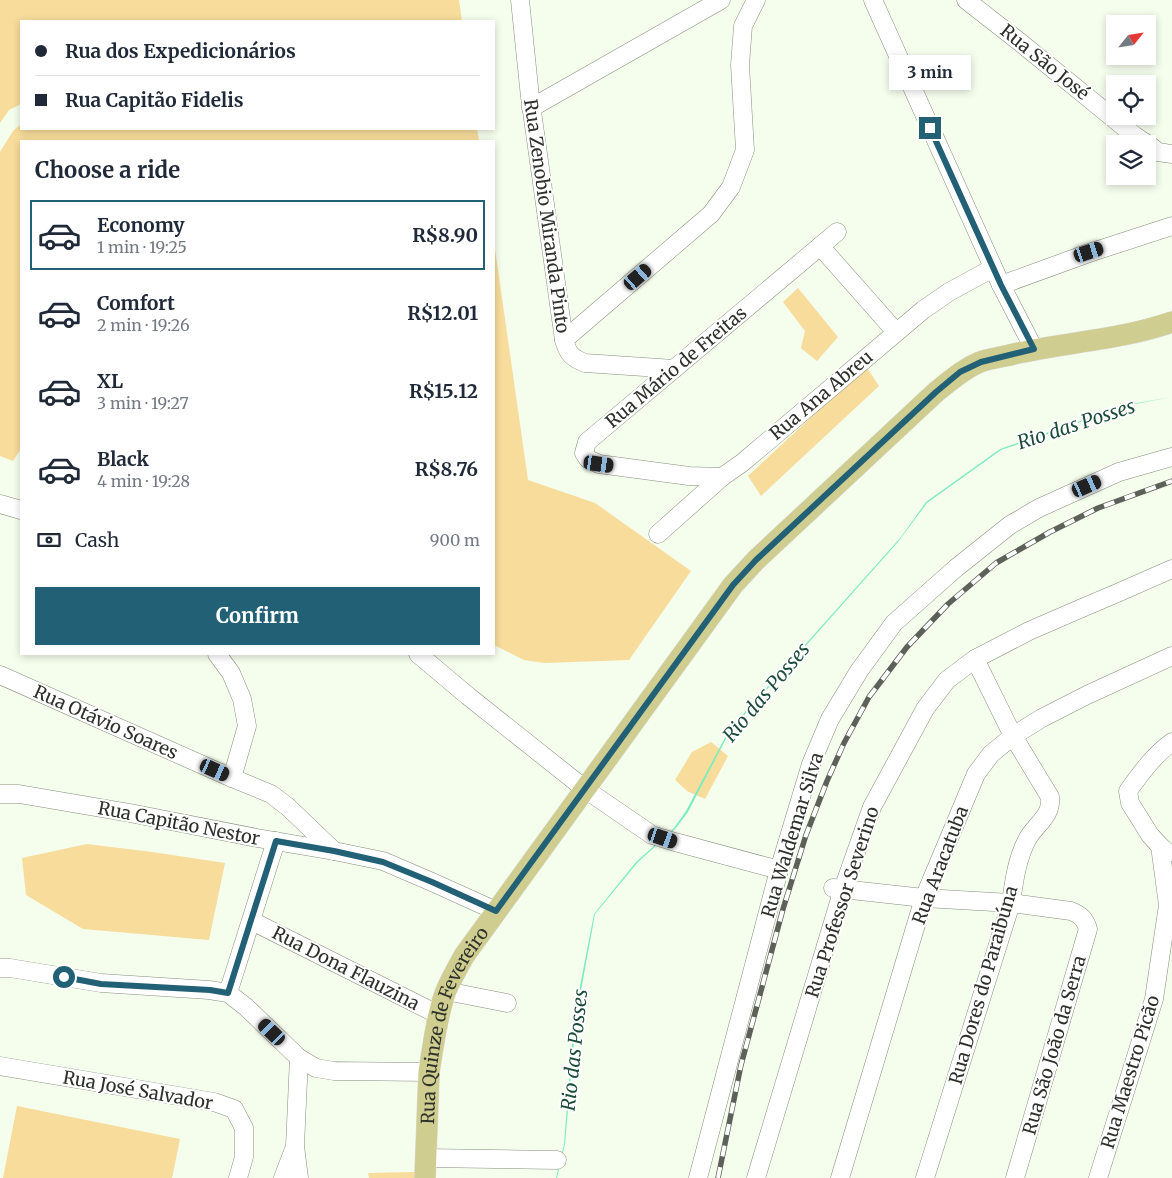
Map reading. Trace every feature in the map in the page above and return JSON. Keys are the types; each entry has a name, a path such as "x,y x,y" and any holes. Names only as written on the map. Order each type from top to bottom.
{"main road":[{"name":"Rua Quinze de Fevereiro","path":"425,1168 429,1072 439,1015 446,991 464,956 733,585 756,560 936,392 960,372 981,362 1034,349 1110,338 1172,322"}],"street":[{"name":"Rua Zenobio Miranda Pinto","path":"520,0 531,108 567,351 576,359 585,363 674,369"},
{"path":"531,108 721,0"},
{"path":"564,340 711,214 731,188 745,150 740,65 743,26 756,0"},
{"path":"873,0 993,268 1034,349"},
{"name":"Rua São José","path":"966,0 1134,135"},
{"name":"Rua São José","path":"1156,151 1172,154"},
{"path":"1001,285 1089,252 1172,226"},
{"name":"Rua Mário de Freitas","path":"722,477 689,476 599,464 588,459 584,453 587,442 837,232"},
{"path":"820,246 896,332"},
{"name":"Rua Ana Abreu","path":"658,534 722,477 742,463 923,310 949,292 993,268"},
{"name":"Rua Waldemar Silva","path":"698,1178 779,870 810,764 830,719 858,671 894,623 956,568 1010,525 1039,508 1119,472 1172,457"},
{"path":"0,504 20,510"},
{"name":"Rua Professor Severino","path":"756,1178 838,889 872,807 925,709 948,680 975,659 1029,631 1172,569"},
{"path":"218,655 235,682 242,699 247,726 232,778"},
{"path":"419,655 585,789 652,834 779,870"},
{"name":"Rua Aracatuba","path":"840,1178 924,898 976,774 991,754 1042,718 1172,656"},
{"path":"975,659 1014,736"},
{"name":"Rua Otávio Soares","path":"0,675 272,794 334,851"},
{"name":"Rua Dores do Paraibúna","path":"925,1178 1010,903 1018,862 1028,838 1049,811 1050,797 1014,736"},
{"path":"1166,851 1150,835 1130,803 1128,791 1153,758 1172,742"},
{"name":"Rua Capitão Nestor","path":"0,794 19,794 130,813 383,862 496,911"},
{"path":"228,993 276,841"},
{"name":"Rua Maestro Picão","path":"1098,1178 1154,999 1168,905 1166,851"},
{"path":"838,889 924,898 1010,903"},
{"name":"Rua São João da Serra","path":"1010,903 1071,912 1080,915 1086,920 1088,929 1015,1178"},
{"name":"Rua Dona Flauzina","path":"252,921 439,1015"},
{"path":"0,968 10,968 101,984 210,990 228,993 246,1007 298,1058 316,1068 334,1071 429,1072"},
{"path":"446,991 507,1004"},
{"path":"298,1058 295,1146 299,1178"},
{"name":"Rua José Salvador","path":"0,1066 214,1102 234,1110 244,1128 244,1157 238,1178"},
{"path":"283,1178 295,1146"},
{"path":"425,1168 557,1160"}],"shaded area":[{"path":"0,0 459,0 462,20 20,20 20,104 9,110 0,123"},
{"path":"20,125 20,130 477,130 479,140 20,140 20,450 13,461 0,456 0,152 13,131"},
{"path":"495,249 528,480 595,503 691,571 629,660 545,663 524,660 495,646"},
{"path":"798,288 838,337 817,361 801,348 805,331 783,302"},
{"path":"866,366 879,386 761,496 748,476"},
{"path":"1172,397 1114,408 1066,428 1001,450 927,503 898,542 730,731 688,812 676,828 638,862 595,914 576,1018 565,1144 556,1178 564,1144 574,1017 594,914 636,862 674,828 686,811 729,730 901,537 926,502 1000,449 1114,407"},
{"path":"711,742 728,756 705,799 687,791 675,780 692,752"},
{"path":"87,844 225,863 209,940 83,929 26,895 22,858"},
{"path":"17,1106 180,1139 172,1178 3,1178"},
{"path":"415,1172 415,1178 369,1178 368,1173"}],"railway":[{"path":"718,1178 741,1065 783,909 806,835 844,743 869,697 907,647 948,604 996,563 1050,532 1098,508 1172,481"}],"route":[{"path":"64,977 101,984 210,990 228,993 276,841 383,862 496,911 733,585 756,560 936,392 960,372 981,362 1034,349 1001,285 930,128"}],"water label":[{"name":"Rio das Posses","path":"1076,424"},
{"name":"Rio das Posses","path":"766,692"},
{"name":"Rio das Posses","path":"574,1050"}]}
